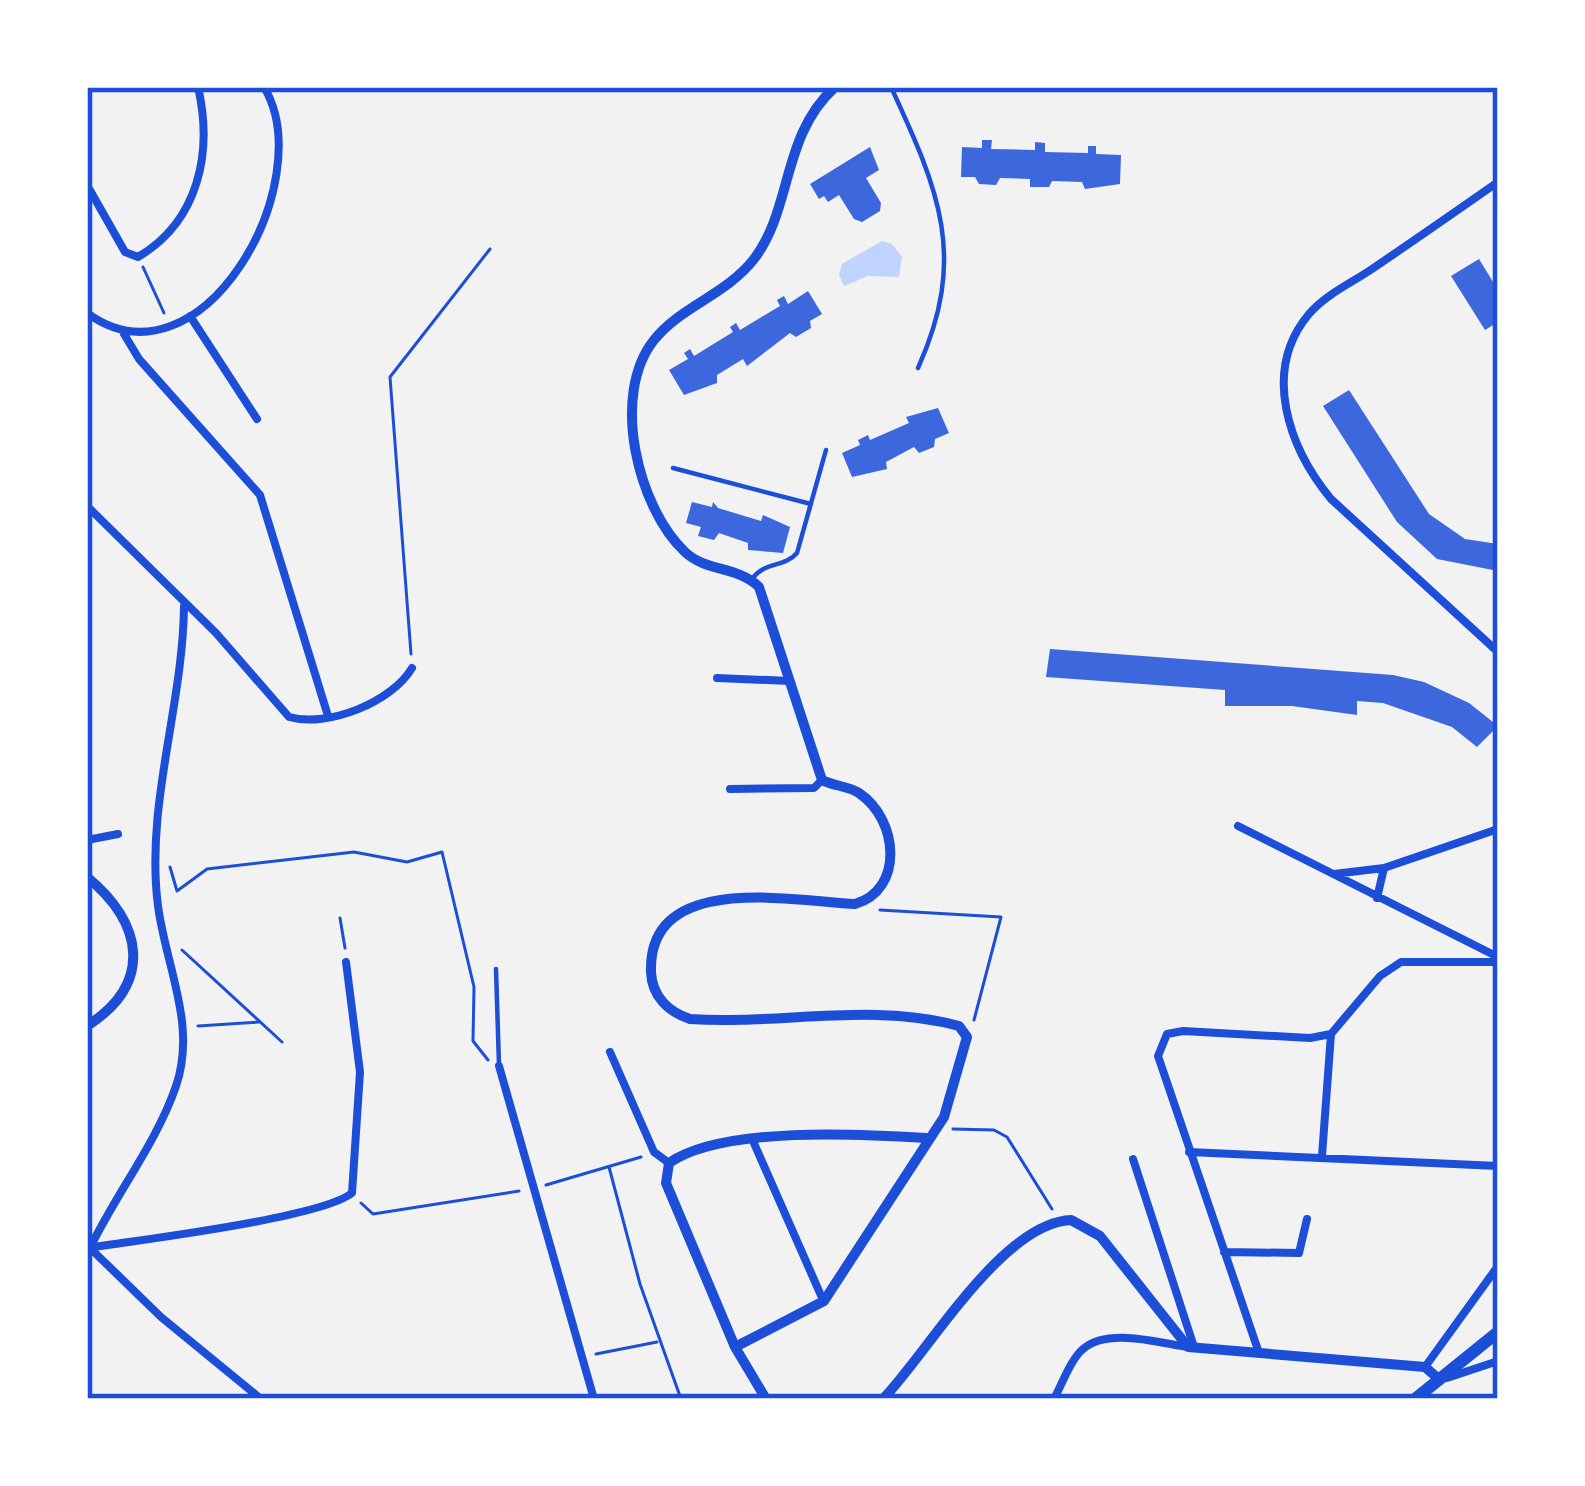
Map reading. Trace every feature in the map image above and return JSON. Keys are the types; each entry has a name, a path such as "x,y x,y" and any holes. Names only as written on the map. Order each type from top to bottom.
{"main road":[{"path":"1415,1399 1498,1332"}],"street":[{"path":"87,185 125,252 138,257 170,232 196,189 205,156 198,87"},
{"path":"124,334 190,316 230,284 260,236 278,136 264,87"},
{"path":"822,780 765,599 752,580 696,562 657,516 638,448 636,386 652,342 674,319 718,294 756,257 801,128 835,87"},
{"path":"1498,182 1309,314 1286,359 1284,398 1290,428 1310,474 1330,499 1498,652"},
{"path":"87,313 124,334 153,377 260,495 328,716"},
{"path":"190,316 256,419"},
{"path":"87,506 148,562 184,606 217,633 262,692 289,717 306,722 362,707 402,685 412,668"},
{"path":"88,1248 176,1086 184,1028 163,933 158,825 183,654 184,606"},
{"path":"717,678 790,681"},
{"path":"730,789 814,788 822,780"},
{"path":"735,1347 824,1301 931,1133 960,1074 966,1031 942,1021 690,1019 673,1013 658,997 651,974 656,942 675,915 700,900 854,904 873,899 889,878 891,862 882,823 861,794 822,780"},
{"path":"1238,826 1498,960"},
{"path":"1334,874 1384,868 1498,830"},
{"path":"87,839 118,834"},
{"path":"1377,898 1384,868"},
{"path":"87,877 125,919 133,954 132,980 124,995 87,1026"},
{"path":"1322,1156 1330,1034 1380,976 1401,962 1498,960"},
{"path":"88,1248 243,1222 333,1203 352,1193 360,1072 346,962"},
{"path":"1259,1354 1158,1056 1160,1044 1166,1034 1184,1031 1310,1038 1330,1034"},
{"path":"610,1052 654,1152 669,1163"},
{"path":"499,1066 594,1399"},
{"path":"669,1163 687,1153 753,1141 828,1134 931,1133"},
{"path":"753,1141 824,1301"},
{"path":"1189,1152 1498,1166"},
{"path":"1133,1159 1191,1347"},
{"path":"669,1163 666,1183 735,1347 766,1399"},
{"path":"1224,1252 1299,1253 1307,1219"},
{"path":"883,1399 1006,1255 1036,1229 1059,1221 1083,1223 1100,1236 1191,1347"},
{"path":"88,1248 161,1317 261,1399"},
{"path":"1425,1367 1494,1282 1498,1266"},
{"path":"1054,1399 1082,1349 1118,1338 1425,1367 1440,1380 1498,1361"}],"lane":[{"path":"891,87 936,184 947,237 938,324 918,368"},
{"path":"752,580 767,564 790,560 797,553 826,450"},
{"path":"673,468 811,504"},
{"path":"496,969 499,1066"}],"path":[{"path":"412,668 390,377 490,248"},
{"path":"138,257 170,325"},
{"path":"158,825 177,891 207,869 354,853 407,862 442,852 474,987 473,1041 482,1057 499,1066"},
{"path":"873,899 881,913 1001,916 978,1015 966,1031"},
{"path":"340,918 346,962"},
{"path":"163,933 282,1042"},
{"path":"184,1028 260,1022"},
{"path":"931,1133 994,1130 1007,1136 1059,1221"},
{"path":"352,1193 373,1214 537,1188 654,1152"},
{"path":"609,1167 681,1399"},
{"path":"582,1357 660,1342"}],"water":[{"path":"882,241 892,244 902,257 899,277 868,276 844,286 839,275 842,264"}],"building":[{"path":"982,140 992,140 991,149 1035,150 1035,142 1045,143 1045,152 1088,153 1088,146 1096,146 1096,154 1121,155 1120,184 1085,189 1082,182 1052,181 1049,187 1030,187 1030,179 1000,178 996,185 979,184 975,177 961,177 962,147 982,148"},
{"path":"870,147 879,170 866,178 881,203 880,211 862,222 854,219 839,195 828,202 824,196 819,199 810,184"},
{"path":"1479,259 1498,290 1498,322 1485,330 1451,276"},
{"path":"808,291 822,314 810,321 811,328 796,337 790,333 747,366 743,359 717,375 717,383 684,395 669,370 688,359 684,353 690,349 694,356 733,332 730,327 736,323 740,330 780,306 777,300 784,296 788,304"},
{"path":"1349,390 1429,514 1465,539 1498,544 1498,571 1437,559 1397,522 1323,406"},
{"path":"938,408 949,433 935,439 934,447 919,453 914,447 886,462 887,469 852,477 842,453 860,445 858,440 868,435 870,440 909,423 906,417"},
{"path":"692,502 712,507 713,502 718,508 761,521 763,515 790,527 783,553 748,550 748,543 719,533 714,540 698,536 701,527 686,523"},
{"path":"1050,649 1393,675 1424,682 1469,703 1498,726 1477,747 1452,727 1383,703 1357,701 1357,715 1292,706 1225,706 1225,690 1046,677"}]}
